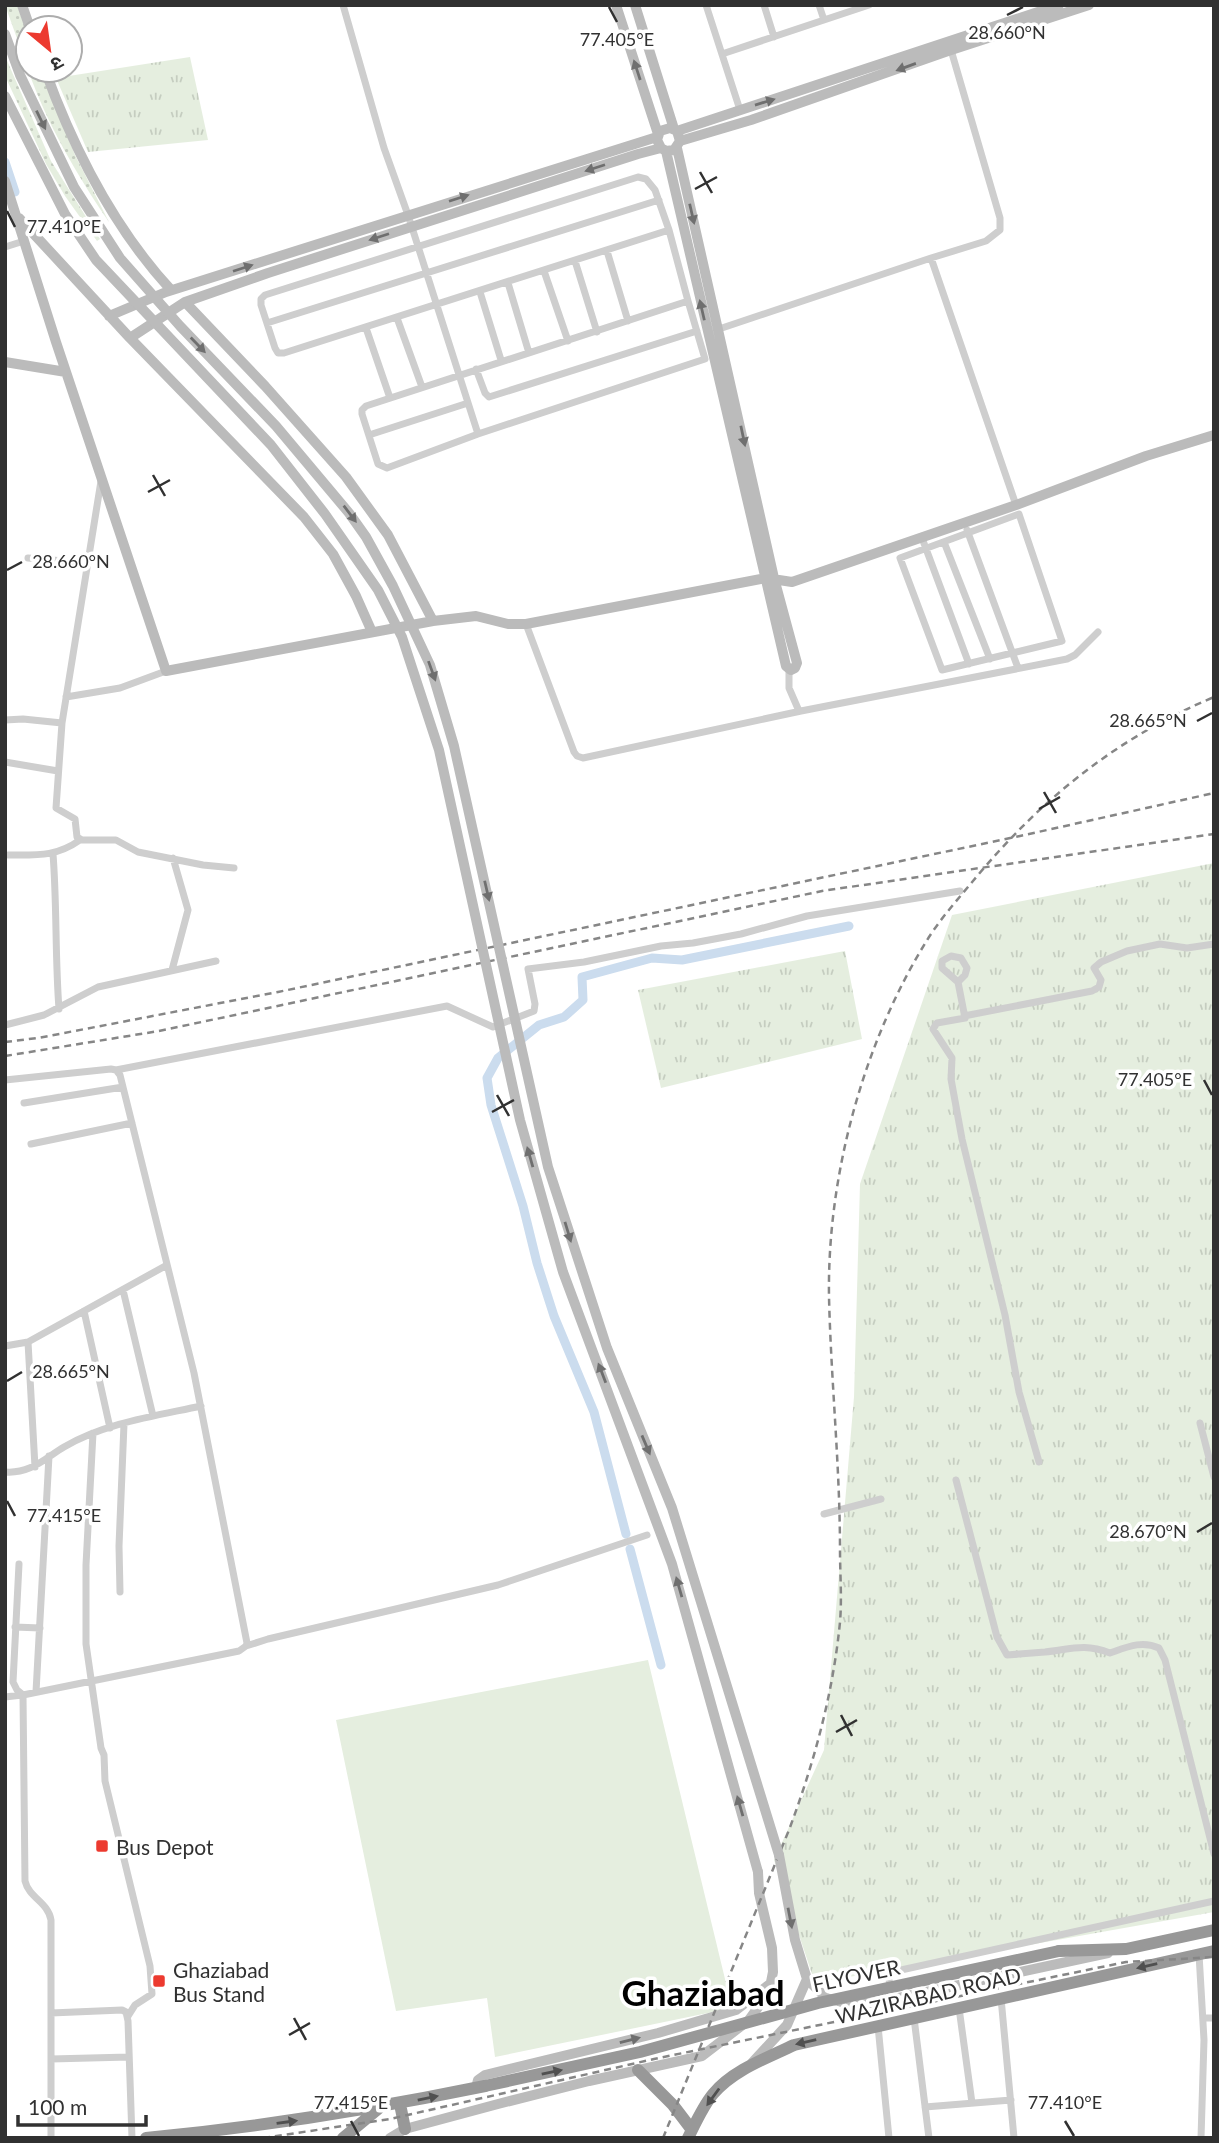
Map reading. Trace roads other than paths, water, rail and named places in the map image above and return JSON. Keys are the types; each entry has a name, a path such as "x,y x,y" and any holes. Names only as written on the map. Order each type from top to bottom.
{"highway":[{"path":"1126,1950 1214,1930"},
{"name":"FLYOVER","path":"146,2138 234,2130 400,2104 640,2052 818,2003 1059,1951 1126,1950"},
{"name":"WAZIRABAD ROAD","path":"690,2134 712,2095 723,2084 748,2067 794,2045 1214,1951"},
{"path":"638,2070 673,2105 690,2134"},
{"path":"400,2104 405,2129"},
{"path":"343,2138 380,2106"}],"street":[{"path":"343,5 383,148 410,220 478,434"},
{"path":"616,5 669,140 770,578 797,663 795,668 789,670 789,688 799,711"},
{"path":"635,5 719,329 770,578"},
{"path":"706,5 740,110"},
{"path":"764,5 774,37"},
{"path":"819,5 824,20"},
{"path":"722,54 869,5"},
{"path":"669,140 740,110 1028,10 1059,5"},
{"path":"109,316 171,290 669,140 751,120 1089,5"},
{"path":"5,34 20,75 74,187 120,258 180,326 276,426 349,513 366,537 393,586 430,665 454,746 548,1167 607,1348 672,1508 779,1855 794,1940 807,1979 827,1998 849,2004 895,1999 1126,1950"},
{"path":"719,329 930,257 986,241 997,233 1001,225 951,50"},
{"path":"50,84 67,128 117,222 137,251 171,290"},
{"path":"5,96 65,214 96,260 271,445 325,514 371,580 402,637 439,750 520,1120 563,1272 672,1564 758,1872 759,1893 772,1948 774,1972 769,1992 749,2020 702,2056 405,2129 390,2138"},
{"path":"669,230 284,353 276,351 260,301 265,295 638,177 646,179 655,190 669,230 705,359 478,434 387,468 378,464 362,410 459,374 688,301"},
{"path":"6,185 166,671"},
{"path":"267,323 659,200"},
{"path":"16,215 109,316 304,517 333,554 372,632"},
{"path":"130,338 185,302 410,220"},
{"path":"5,247 24,242"},
{"path":"607,251 628,321"},
{"path":"930,257 1016,505"},
{"path":"575,261 597,332"},
{"path":"544,271 568,341"},
{"path":"508,282 529,353"},
{"path":"480,292 501,360"},
{"path":"185,302 346,477 388,535 433,621"},
{"path":"397,318 422,387"},
{"path":"366,328 390,398"},
{"path":"476,369 485,393 490,396 697,331"},
{"path":"5,362 66,372"},
{"path":"369,435 468,402"},
{"path":"66,697 120,688 166,671 433,621 476,616 508,624 526,624 770,578 787,583 801,580 924,543 1146,456 1214,435"},
{"path":"80,840 77,837 75,818 55,807 62,723 102,477"},
{"path":"1019,514 1062,641 942,670 900,558 924,543 944,542 966,527 1019,514"},
{"path":"966,527 1018,668"},
{"path":"944,542 990,659"},
{"path":"924,543 971,664 973,677"},
{"path":"28,558 88,563"},
{"path":"526,624 574,752 580,757 1071,657 1098,632"},
{"path":"5,720 62,723"},
{"path":"5,762 58,771"},
{"path":"8,855 53,853 65,850 80,840 116,840 138,852 203,865 234,868"},
{"path":"53,853 58,916 59,1009"},
{"path":"172,970 188,910 173,858"},
{"path":"5,1080 116,1070 447,1006 493,1027 534,1011 528,969 693,943 741,934 807,916 960,891"},
{"path":"1039,1462 1019,1392 1005,1315 962,1139 951,1079 952,1058 933,1029 937,1023 965,1018 964,1016 1092,991 1098,987 1101,979 1094,968 1101,962 1127,951 1160,944 1187,948 1214,944"},
{"path":"5,1025 31,1020 59,1009 98,987 216,961"},
{"path":"958,982 964,1016"},
{"path":"116,1070 120,1075 201,1406 246,1646"},
{"path":"24,1102 123,1087"},
{"path":"32,1144 132,1123"},
{"path":"5,1346 28,1342 167,1265"},
{"path":"123,1290 153,1416"},
{"path":"84,1311 110,1428"},
{"path":"28,1342 36,1467"},
{"path":"5,1472 36,1467 49,1456 93,1433 201,1406"},
{"path":"1200,1423 1214,1477"},
{"path":"120,1592 118,1546 124,1424"},
{"path":"93,1433 86,1565 86,1644 90,1683 104,1755 105,1781 150,1966 153,1989 152,1994 135,2005 128,2016 132,2138"},
{"path":"36,1692 49,1456"},
{"path":"956,1480 997,1637 1006,1655 1048,1652 1077,1646 1095,1647 1110,1653 1149,1643 1159,1648 1165,1660 1214,1854"},
{"path":"824,1514 881,1499"},
{"path":"5,1697 90,1683 239,1650 268,1639 498,1585 647,1535"},
{"path":"19,1564 13,1682 23,1695 26,1888 45,1904 50,1913 51,2138"},
{"path":"15,1627 40,1628"},
{"path":"895,1999 888,1976 892,1972 1214,1901"},
{"path":"1199,1954 1203,2018 1201,2138"},
{"path":"748,2067 788,2025 807,1979"},
{"path":"480,2087 478,2080 485,2075 658,2033 736,2010 771,1983"},
{"path":"1001,1998 1014,2138"},
{"path":"959,2008 972,2102"},
{"path":"51,2013 122,2010 128,2016"},
{"path":"914,2018 929,2138"},
{"path":"1203,2018 1214,2018"},
{"path":"878,2026 889,2138"},
{"path":"51,2059 129,2057"},
{"path":"925,2107 1011,2100"}],"waterway":[{"path":"5,162 15,192"},
{"path":"626,1534 594,1412 554,1316 537,1263 523,1206 491,1105 487,1078 498,1058 539,1025 564,1017 583,1000 582,977 652,958 682,960 849,926"},
{"path":"630,1549 661,1665"}],"railway":[{"path":"663,2138 789,1830 807,1779 833,1675 841,1595 839,1487 829,1297 830,1251 843,1157 868,1064 906,977 929,937 950,908 1025,824 1053,798 1112,752 1178,713 1214,697"},
{"path":"5,1042 278,992 1214,793"},
{"path":"5,1056 159,1031 822,891 1214,834"},
{"path":"263,2138 390,2119 654,2059 1126,1962 1214,1957"}],"place":[{"name":"Bus Depot","path":"102,1846"},
{"name":"Ghaziabad Bus Stand","path":"159,1981"}],"district":[{"name":"Ghaziabad","path":"703,1992"}]}
